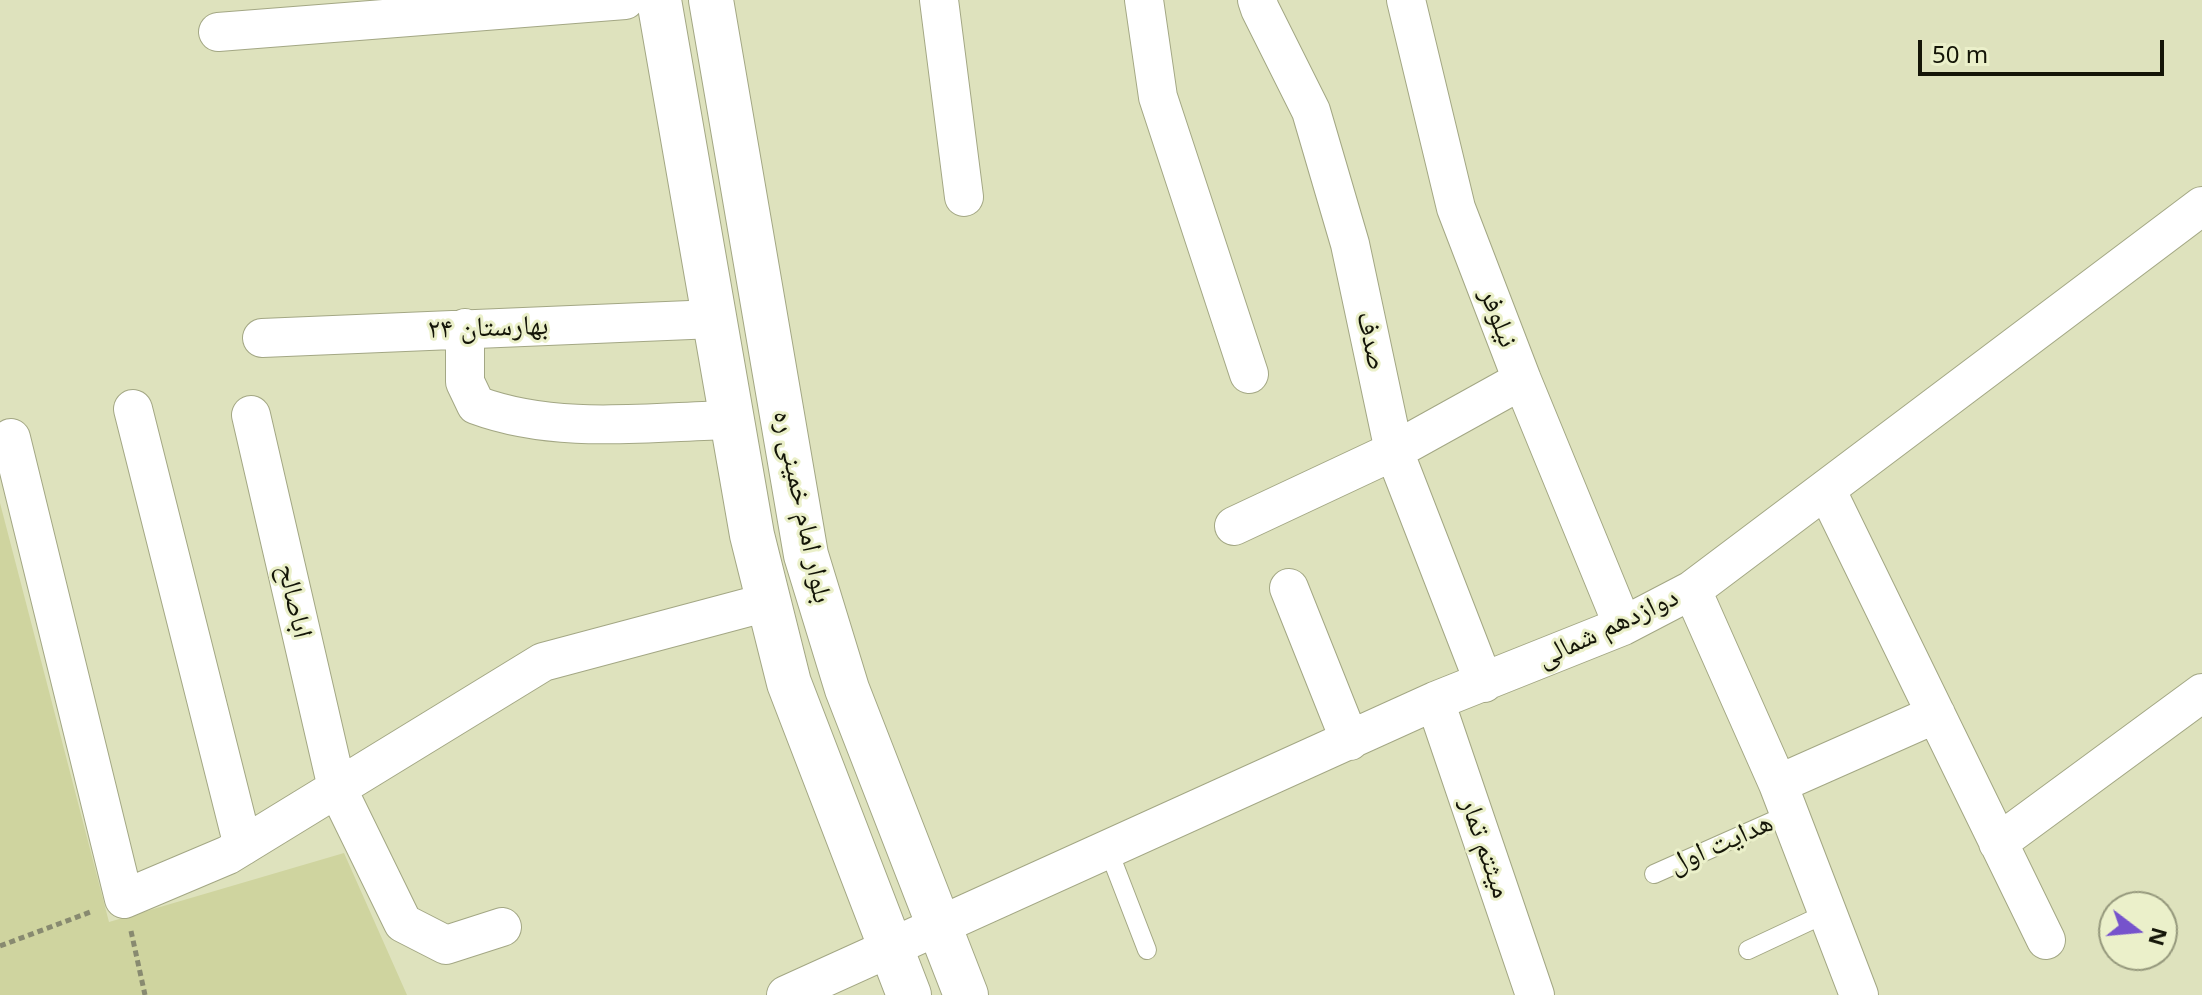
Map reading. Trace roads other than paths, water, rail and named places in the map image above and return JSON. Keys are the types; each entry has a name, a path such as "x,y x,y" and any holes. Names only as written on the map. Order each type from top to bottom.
{"main road":[{"name":"بلوار امام خمینی ره","path":"659,0 731,420 768,602 789,683 909,995"},
{"name":"بلوار امام خمینی ره","path":"711,0 806,555 847,689 966,995"}],"street":[{"path":"218,32 625,0"},
{"path":"939,0 964,197"},
{"path":"1144,0 1158,97 1175,141 1249,374"},
{"name":"صدف","path":"1257,0 1311,111 1350,244 1394,451 1484,683"},
{"name":"نیلوفر","path":"1406,0 1456,208 1522,380 1623,626"},
{"name":"دوازدهم شمالی","path":"786,995 1435,701 1623,626 1692,590 2202,206"},
{"name":"بهارستان ۲۴","path":"262,338 714,319"},
{"path":"465,328 465,382 476,405 504,415 552,424 731,420"},
{"path":"1234,526 1394,451 1522,380"},
{"path":"133,409 243,846"},
{"name":"اباصالح","path":"251,415 337,788 403,923 446,945 502,927"},
{"path":"11,438 124,899 228,855 543,662 768,602"},
{"path":"1826,489 2046,940"},
{"path":"1289,588 1350,741"},
{"path":"1692,590 1783,799 1859,995"},
{"path":"1998,843 2202,693"},
{"name":"میثتم تمار","path":"1435,701 1535,995"},
{"path":"1783,799 1936,714"}],"lane":[{"name":"هدایت اول","path":"1654,874 1783,799"},
{"path":"1108,849 1147,950"},
{"path":"1748,950 1827,913"}]}
